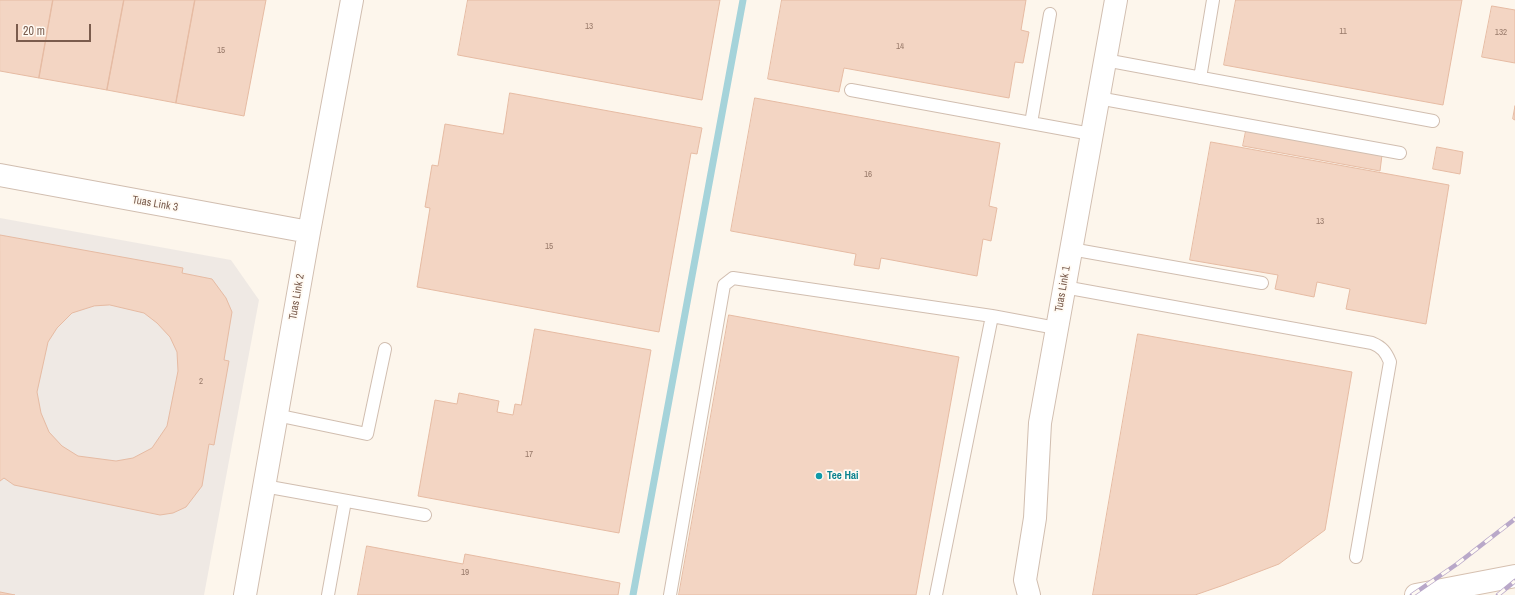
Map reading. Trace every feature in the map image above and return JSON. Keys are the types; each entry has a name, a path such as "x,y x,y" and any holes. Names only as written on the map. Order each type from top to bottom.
{"street":[{"name":"Tuas Link 2","path":"245,595 276,415 352,0"},
{"name":"Tuas Link 1","path":"1023,590 1035,518 1040,423 1070,249 1116,0"},
{"name":"Tuas Link 3","path":"0,175 309,232"},
{"path":"1416,595 1515,576"}],"lane":[{"path":"1200,78 1214,0"},
{"path":"1031,123 1050,14"},
{"path":"1105,60 1433,121"},
{"path":"851,90 1091,134"},
{"path":"1098,98 1400,153"},
{"path":"1070,249 1262,283"},
{"path":"670,595 724,284 734,278 992,316 1056,328"},
{"path":"1064,287 1380,346 1387,354 1390,362 1356,557"},
{"path":"936,595 992,316"},
{"path":"276,415 367,434 385,349"},
{"path":"264,486 425,515"},
{"path":"328,595 345,501"}],"shaded area":[{"path":"0,218 231,260 259,300 204,595 0,595"}],"building":[{"path":"0,0 53,0 39,78 0,71"},
{"path":"53,0 124,0 107,90 39,78"},
{"path":"124,0 195,0 176,103 107,90"},
{"path":"195,0 266,0 244,116 176,103"},
{"path":"468,0 720,0 702,100 458,55"},
{"path":"782,0 1026,0 1021,30 1029,32 1023,63 1015,62 1009,98 844,68 839,92 768,79"},
{"path":"1236,0 1462,0 1443,105 1224,65"},
{"path":"1492,6 1515,10 1515,63 1482,57"},
{"path":"510,93 702,128 697,154 691,153 659,332 417,287 430,208 425,207 432,165 438,166 445,124 503,134"},
{"path":"755,98 1000,143 989,206 997,208 991,241 983,239 977,276 881,258 879,269 854,265 856,254 731,231"},
{"path":"1515,106 1515,120 1513,119"},
{"path":"1246,131 1382,155 1380,171 1243,146"},
{"path":"1211,142 1449,185 1426,324 1346,309 1350,289 1317,282 1314,297 1275,289 1278,275 1190,260"},
{"path":"1437,147 1463,152 1460,174 1433,169"},
{"path":"0,235 183,268 182,273 212,279 226,298 232,312 224,360 229,361 214,445 209,444 202,486 186,507 173,513 160,515 14,485 4,478 0,481","holes":["110,305 144,313 157,323 170,337 177,352 178,371 167,426 152,448 133,458 116,461 78,456 62,446 49,432 41,413 37,392 48,342 57,328 72,313 94,306"]},
{"name":"Tee Hai","path":"729,315 959,357 916,595 679,595"},
{"path":"535,329 651,350 619,533 418,496 435,400 457,404 459,393 499,401 497,412 513,415 515,404 521,405"},
{"path":"1138,334 1352,372 1325,530 1279,564 1195,595 1093,595"},
{"path":"367,546 463,564 465,554 620,583 618,595 358,595"},
{"path":"0,592 15,595 0,595"}],"waterway":[{"path":"633,595 743,0"}],"railway":[{"path":"1412,595 1457,564 1515,519"},
{"path":"1498,595 1515,581"}],"place":[{"name":"Tee Hai","path":"819,476"}]}
